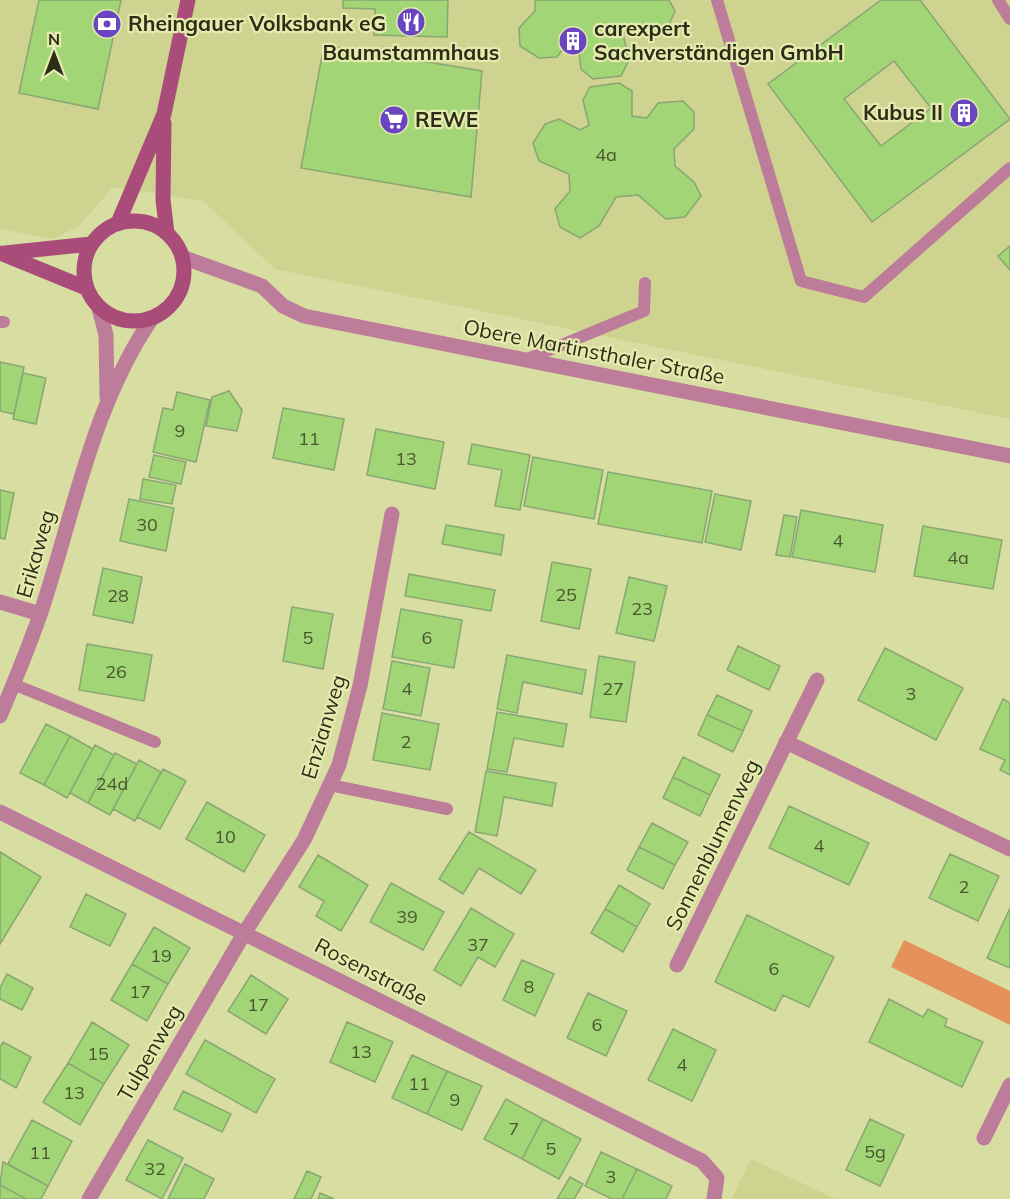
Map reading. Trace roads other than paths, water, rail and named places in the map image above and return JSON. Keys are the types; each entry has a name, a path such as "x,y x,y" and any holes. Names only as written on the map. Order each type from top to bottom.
{"street":[{"path":"118,223 164,114 188,0"},
{"path":"164,114 163,200 167,233"},
{"path":"144,222 167,233 177,244 184,272 175,300 165,311 152,318 124,321 99,308 86,288 83,265 91,244 99,235 118,223 144,222"},
{"path":"2,253 91,244"},
{"path":"2,253 86,288"},
{"name":"Obere Martinsthaler Straße","path":"182,257 262,286 284,306 304,316 1010,456"},
{"name":"Erikaweg","path":"99,308 106,335 107,400"},
{"name":"Erikaweg","path":"0,716 40,614 81,476 107,400 130,354 152,318"},
{"name":"Enzianweg","path":"245,932 304,840 339,765 360,686 393,514"},
{"path":"0,602 40,614"},
{"name":"Sonnenblumenweg","path":"677,965 817,680"},
{"path":"786,742 1010,849"},
{"name":"Rosenstraße","path":"0,812 702,1161 717,1178 714,1199"},
{"name":"Tulpenweg","path":"93,1198 245,932"},
{"path":"984,1138 1010,1085"}],"lane":[{"path":"717,0 801,281 864,297 1010,168"},
{"path":"998,0 1010,19"},
{"path":"525,360 644,310 645,283"},
{"path":"13,684 155,742"},
{"path":"330,785 447,809"}],"place":[{"name":"Baumstammhaus","path":"411,22"},
{"name":"Rheingauer Volksbank eG","path":"107,24"},
{"name":"carexpert Sachverständigen GmbH","path":"573,41"},
{"name":"Kubus II","path":"964,113"},
{"name":"REWE","path":"394,120"}]}
